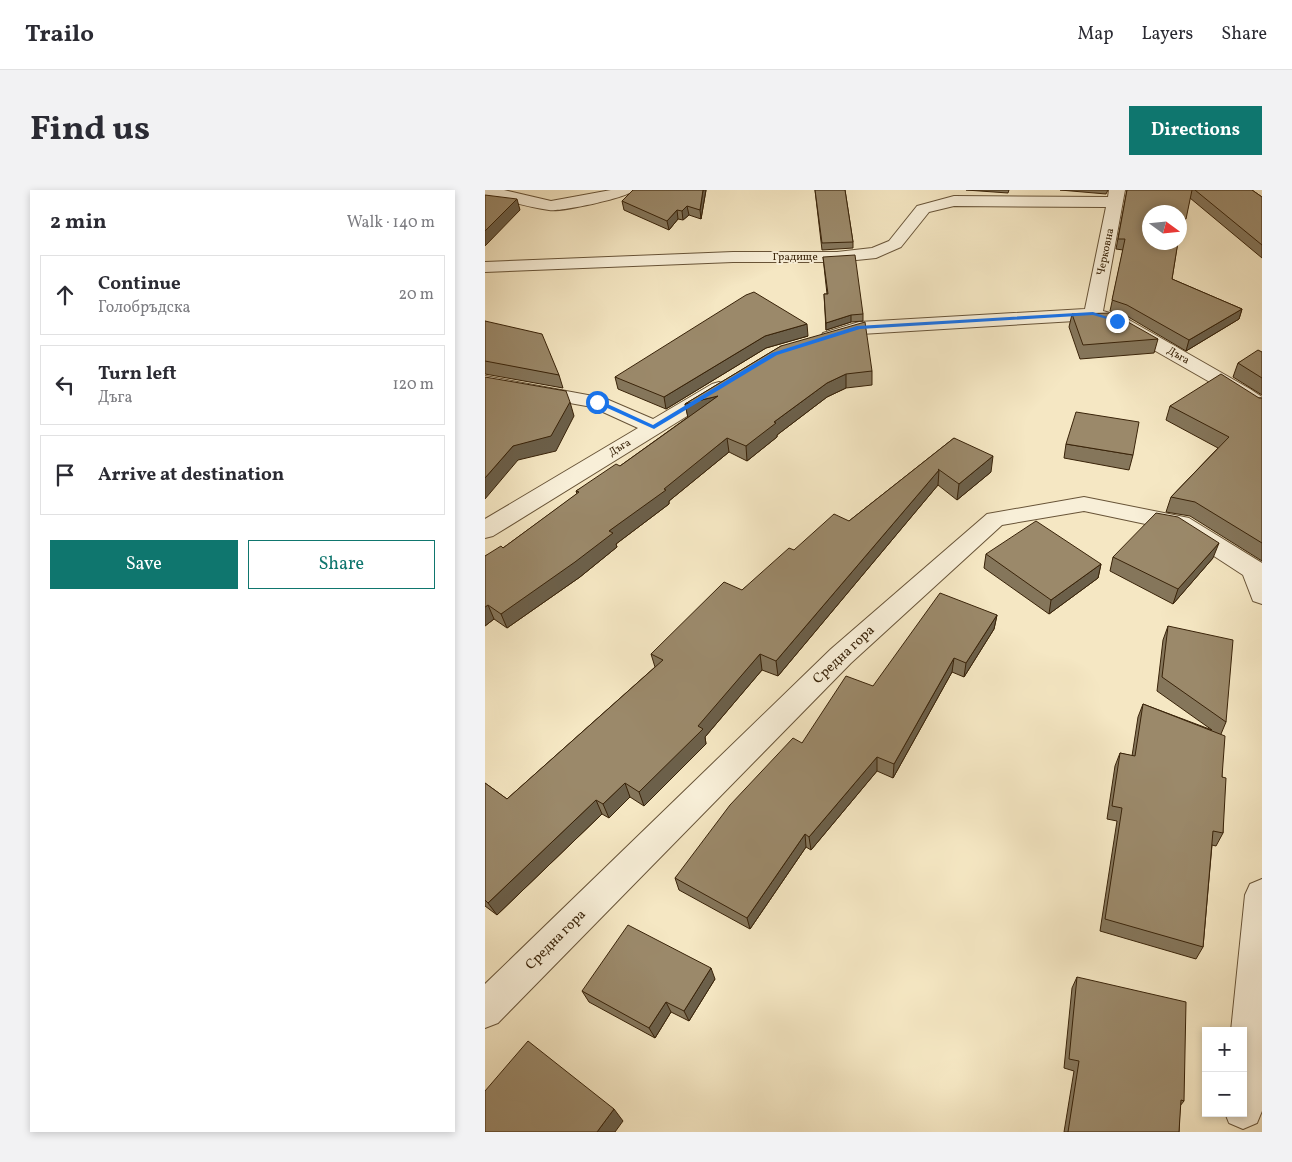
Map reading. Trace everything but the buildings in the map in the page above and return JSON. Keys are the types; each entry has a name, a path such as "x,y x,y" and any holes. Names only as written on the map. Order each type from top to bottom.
{"street":[{"path":"485,190 551,206 604,197 626,190"},
{"name":"Градище","path":"485,268 733,257 837,257 876,253 895,244 923,210 954,201 1117,196"},
{"name":"Черковна","path":"1093,314 1117,196"},
{"name":"Дъга","path":"812,342 859,328 1093,314 1117,321 1243,393 1262,406"},
{"name":"Дъга","path":"485,530 734,379"},
{"path":"485,382 597,402 654,427"},
{"name":"Средна гора","path":"485,1010 841,656 995,519 1084,504 1181,524 1254,570 1262,595"},
{"path":"1246,1072 1262,895"},
{"path":"1241,1132 1243,1117"}],"route":[{"path":"597,402 654,427 775,354 859,328 933,322 1093,314 1117,321"}]}
